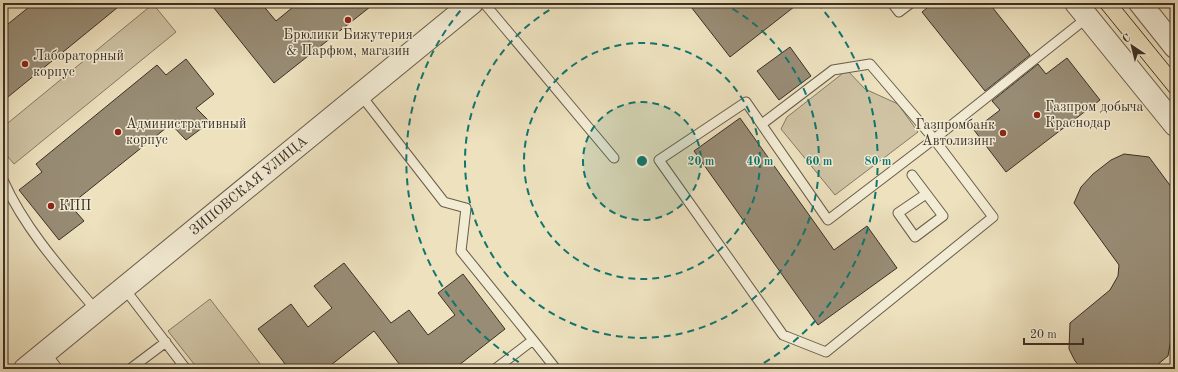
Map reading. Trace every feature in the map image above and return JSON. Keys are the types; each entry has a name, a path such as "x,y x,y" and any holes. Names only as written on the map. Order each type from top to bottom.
{"street":[{"name":"ЗИПОВСКАЯ УЛИЦА","path":"25,369 52,361 96,310 472,3"},
{"path":"1140,3 1175,47"},
{"path":"1082,10 1175,124"}],"lane":[{"path":"484,3 614,158"},
{"path":"892,3 899,12 911,3"},
{"path":"762,124 833,70 870,64 934,139 993,217 826,352 783,334 659,160 746,102 828,220 934,139 1082,10"},
{"path":"360,94 444,202 466,208 460,251 556,369"},
{"path":"912,175 943,216 915,237 898,213 926,194"},
{"path":"3,180 22,216 72,282 96,310"},
{"path":"124,288 186,369"},
{"path":"494,369 533,340"},
{"path":"130,369 166,342"}],"shaded area":[{"path":"153,4 176,32 14,164 3,151 3,127"},
{"path":"847,70 865,89 898,104 918,132 835,195 781,129 787,117"},
{"path":"210,299 264,369 198,369 168,331"}],"building":[{"name":"Лабораторный корпус","path":"34,3 123,3 3,101 3,28"},
{"path":"210,3 261,3 276,21 298,3 375,3 274,83"},
{"path":"688,3 799,3 730,57"},
{"path":"933,3 989,3 1030,55 985,91 922,12"},
{"path":"790,47 811,76 779,100 757,71"},
{"name":"Газпром добыча Краснодар","path":"1067,58 1100,100 1006,172 974,130 1000,110 992,101 1038,64 1046,74"},
{"name":"Административный корпус","path":"186,59 214,94 196,108 210,122 186,140 171,124 70,205 84,221 59,240 19,190 42,172 36,164 157,65 166,75"},
{"path":"740,118 834,250 867,226 897,268 818,325 694,151"},
{"path":"1124,154 1149,157 1175,192 1175,330 1172,333 1168,356 1152,369 1082,369 1075,361 1069,349 1070,323 1110,290 1118,276 1119,265 1074,203 1081,187 1093,174 1111,160"},
{"path":"344,263 391,323 409,310 428,335 455,315 438,293 463,274 505,329 454,369 403,369 374,331 326,369 289,369 258,329 291,304 308,327 332,308 314,286"}],"tram line":[{"path":"1097,3 1175,99"},
{"path":"1118,3 1175,73"}],"place":[{"name":"Брюлики Бижутерия & Парфюм, магазин","path":"348,20"},
{"name":"Лабораторный корпус","path":"25,64"},
{"name":"Газпром добыча Краснодар","path":"1037,115"},
{"name":"Административный корпус","path":"118,132"},
{"name":"Газпромбанк Автолизинг","path":"1003,133"},
{"name":"КПП","path":"51,206"}]}
